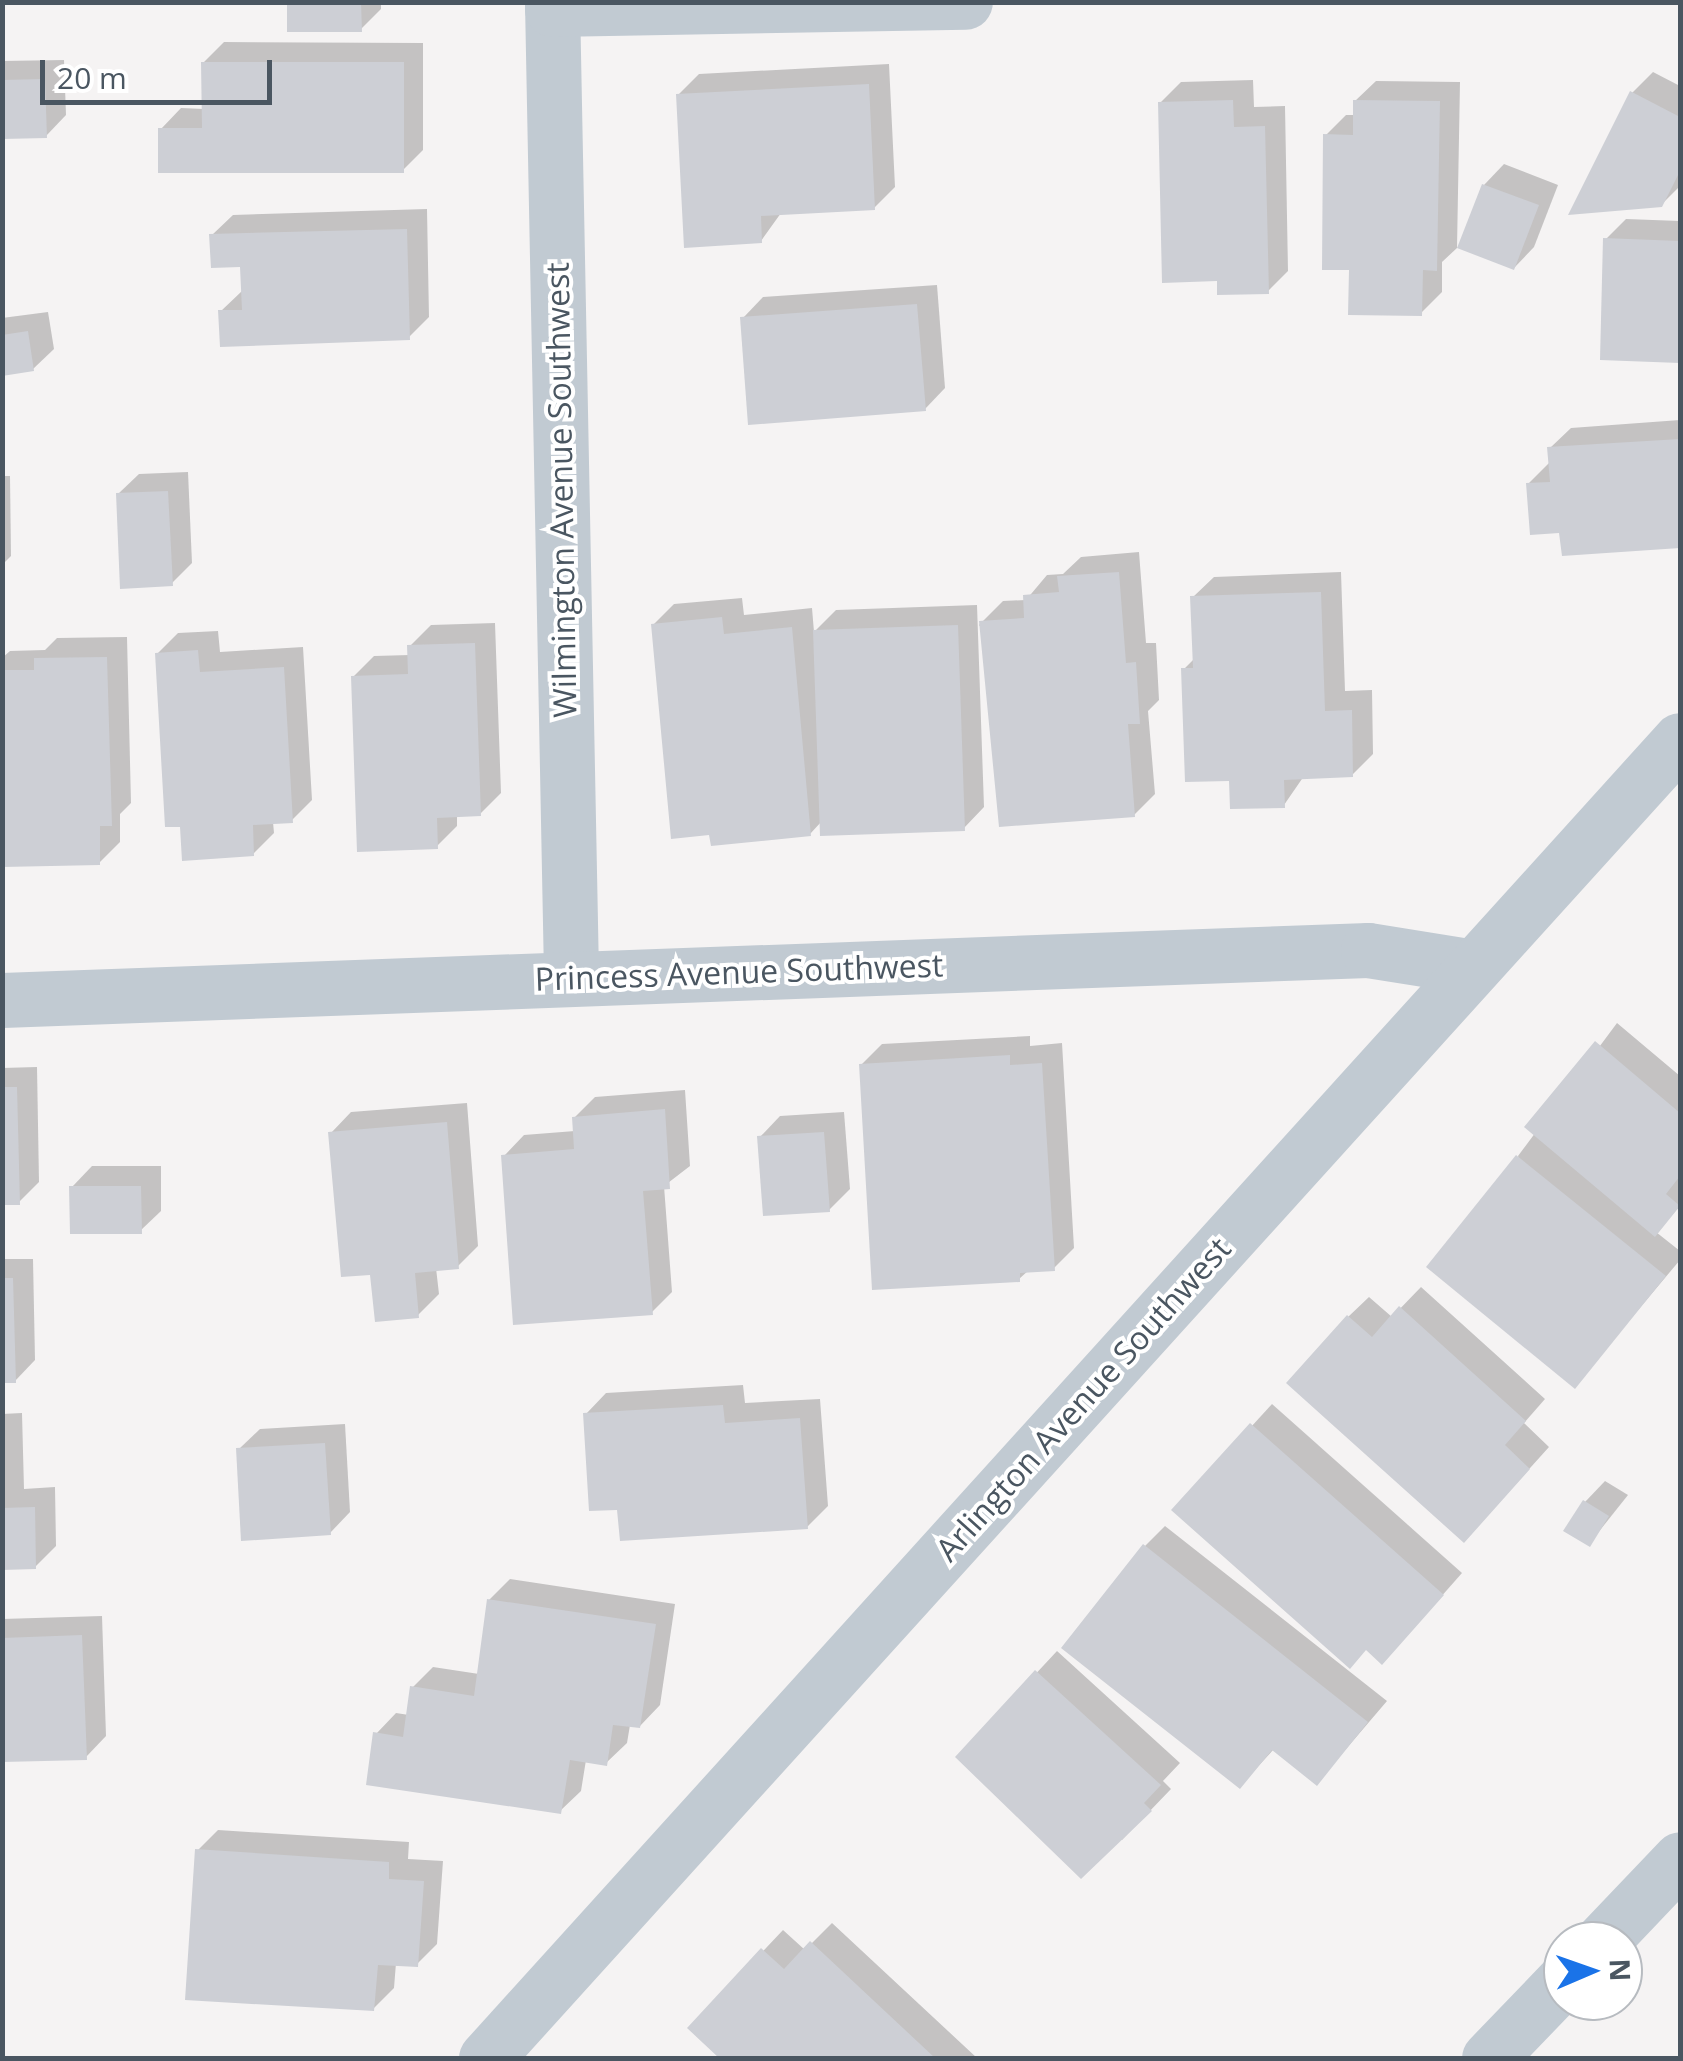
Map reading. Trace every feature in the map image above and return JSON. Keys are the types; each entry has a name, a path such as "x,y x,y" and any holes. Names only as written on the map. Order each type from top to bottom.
{"street":[{"path":"552,6 965,2"},
{"name":"Wilmington Avenue Southwest","path":"552,6 570,978"},
{"name":"Arlington Avenue Southwest","path":"486,2058 1474,967 1674,760"},
{"name":"Princess Avenue Southwest","path":"2,1000 1368,950 1474,967"},
{"path":"1621,1921 1680,1860"},
{"path":"1489,2058 1543,2003"}],"building":[{"path":"287,2 361,2 362,32 287,32"},
{"path":"201,62 404,62 404,173 158,173 158,128 202,128"},
{"path":"45,79 47,138 2,139 2,80"},
{"path":"869,84 875,210 761,216 762,243 684,248 676,94"},
{"path":"1630,91 1680,117 1680,171 1662,207 1568,215"},
{"path":"1233,100 1234,127 1265,126 1269,294 1217,295 1217,281 1162,283 1158,102"},
{"path":"1353,100 1440,101 1437,271 1423,270 1422,316 1348,315 1349,270 1322,270 1323,134 1353,135"},
{"path":"1482,184 1539,205 1514,270 1457,248"},
{"path":"407,229 410,340 220,347 218,310 242,310 240,267 211,268 209,234"},
{"path":"1603,238 1680,241 1680,363 1600,360"},
{"path":"917,304 926,411 748,425 740,317"},
{"path":"28,331 34,371 2,376 2,335"},
{"path":"1680,439 1680,548 1562,556 1559,533 1530,535 1526,483 1550,482 1547,447"},
{"path":"168,491 173,586 120,589 116,493"},
{"path":"1119,572 1126,663 1136,662 1140,724 1128,724 1135,817 999,827 979,621 1024,618 1023,595 1059,592 1057,576"},
{"path":"1321,592 1325,711 1352,710 1353,777 1284,780 1285,808 1230,809 1229,781 1185,782 1181,668 1193,668 1190,596"},
{"path":"722,617 724,634 792,627 811,836 711,846 709,835 671,839 651,624"},
{"path":"958,625 965,831 820,836 813,630"},
{"path":"475,643 481,816 437,818 438,849 357,852 351,676 408,674 407,645"},
{"path":"198,650 200,672 284,667 293,823 253,825 254,856 182,861 180,827 165,827 155,653"},
{"path":"107,657 112,826 100,826 100,865 2,867 2,670 34,670 34,658"},
{"path":"1595,1041 1680,1113 1680,1176 1666,1194 1680,1206 1655,1237 1524,1127"},
{"path":"1010,1055 1010,1065 1042,1063 1055,1271 1020,1273 1020,1282 872,1290 859,1064"},
{"path":"2,1087 17,1087 20,1205 2,1205"},
{"path":"665,1109 670,1189 643,1191 653,1315 513,1325 501,1155 574,1149 572,1117"},
{"path":"447,1122 459,1269 415,1273 419,1318 375,1322 370,1275 341,1277 328,1132"},
{"path":"824,1132 830,1212 763,1216 757,1136"},
{"path":"1516,1155 1666,1276 1575,1389 1426,1267"},
{"path":"69,1186 141,1186 142,1234 70,1234"},
{"path":"2,1278 13,1278 16,1383 2,1383"},
{"path":"1399,1306 1526,1421 1505,1445 1530,1469 1464,1543 1286,1383 1347,1315 1372,1337"},
{"path":"723,1405 725,1423 800,1418 808,1529 620,1541 617,1510 589,1511 583,1413"},
{"path":"1250,1423 1444,1595 1382,1665 1366,1650 1350,1669 1171,1510"},
{"path":"325,1443 331,1535 241,1541 236,1448"},
{"path":"1583,1500 1609,1516 1590,1547 1563,1531"},
{"path":"35,1507 36,1569 2,1570 2,1508"},
{"path":"1143,1544 1368,1722 1317,1786 1272,1750 1240,1789 1061,1648"},
{"path":"487,1599 656,1624 640,1728 613,1725 607,1766 570,1760 561,1814 366,1785 373,1732 403,1737 410,1686 474,1696"},
{"path":"82,1635 87,1760 2,1762 2,1638"},
{"path":"1035,1670 1161,1785 1144,1803 1152,1811 1081,1879 955,1757"},
{"path":"195,1849 389,1862 389,1879 424,1881 418,1967 378,1965 374,2011 185,2000"},
{"path":"810,1941 935,2058 719,2058 687,2028 761,1948 784,1969"}]}
